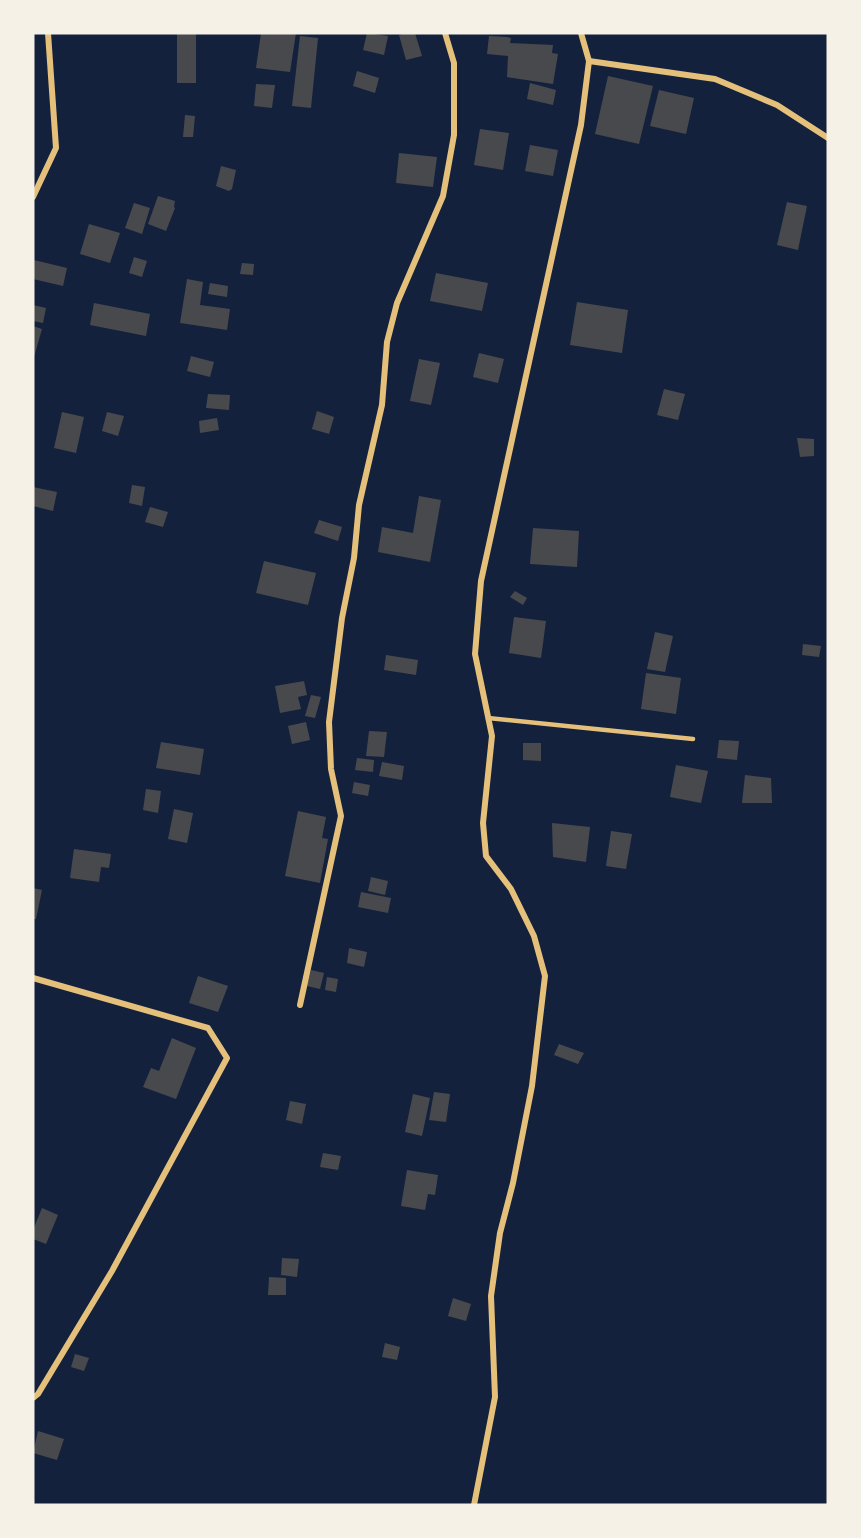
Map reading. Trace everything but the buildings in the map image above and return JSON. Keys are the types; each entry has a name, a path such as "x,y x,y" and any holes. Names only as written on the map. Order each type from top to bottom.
{"street":[{"path":"33,197 56,148 48,33"},
{"path":"300,1005 342,816 331,769 329,722 342,618 354,558 359,505 382,405 387,342 397,303 443,196 454,135 454,63 445,33"},
{"path":"474,1505 495,1397 491,1296 500,1233 513,1183 532,1086 545,976 534,936 525,917 511,890 486,856 483,823 492,736 475,654 481,581 582,125 589,61 581,33"},
{"path":"589,61 716,79 777,105 828,138"},
{"path":"33,978 208,1028 227,1058 112,1271 38,1394 33,1398"}],"lane":[{"path":"489,718 693,739"}]}
